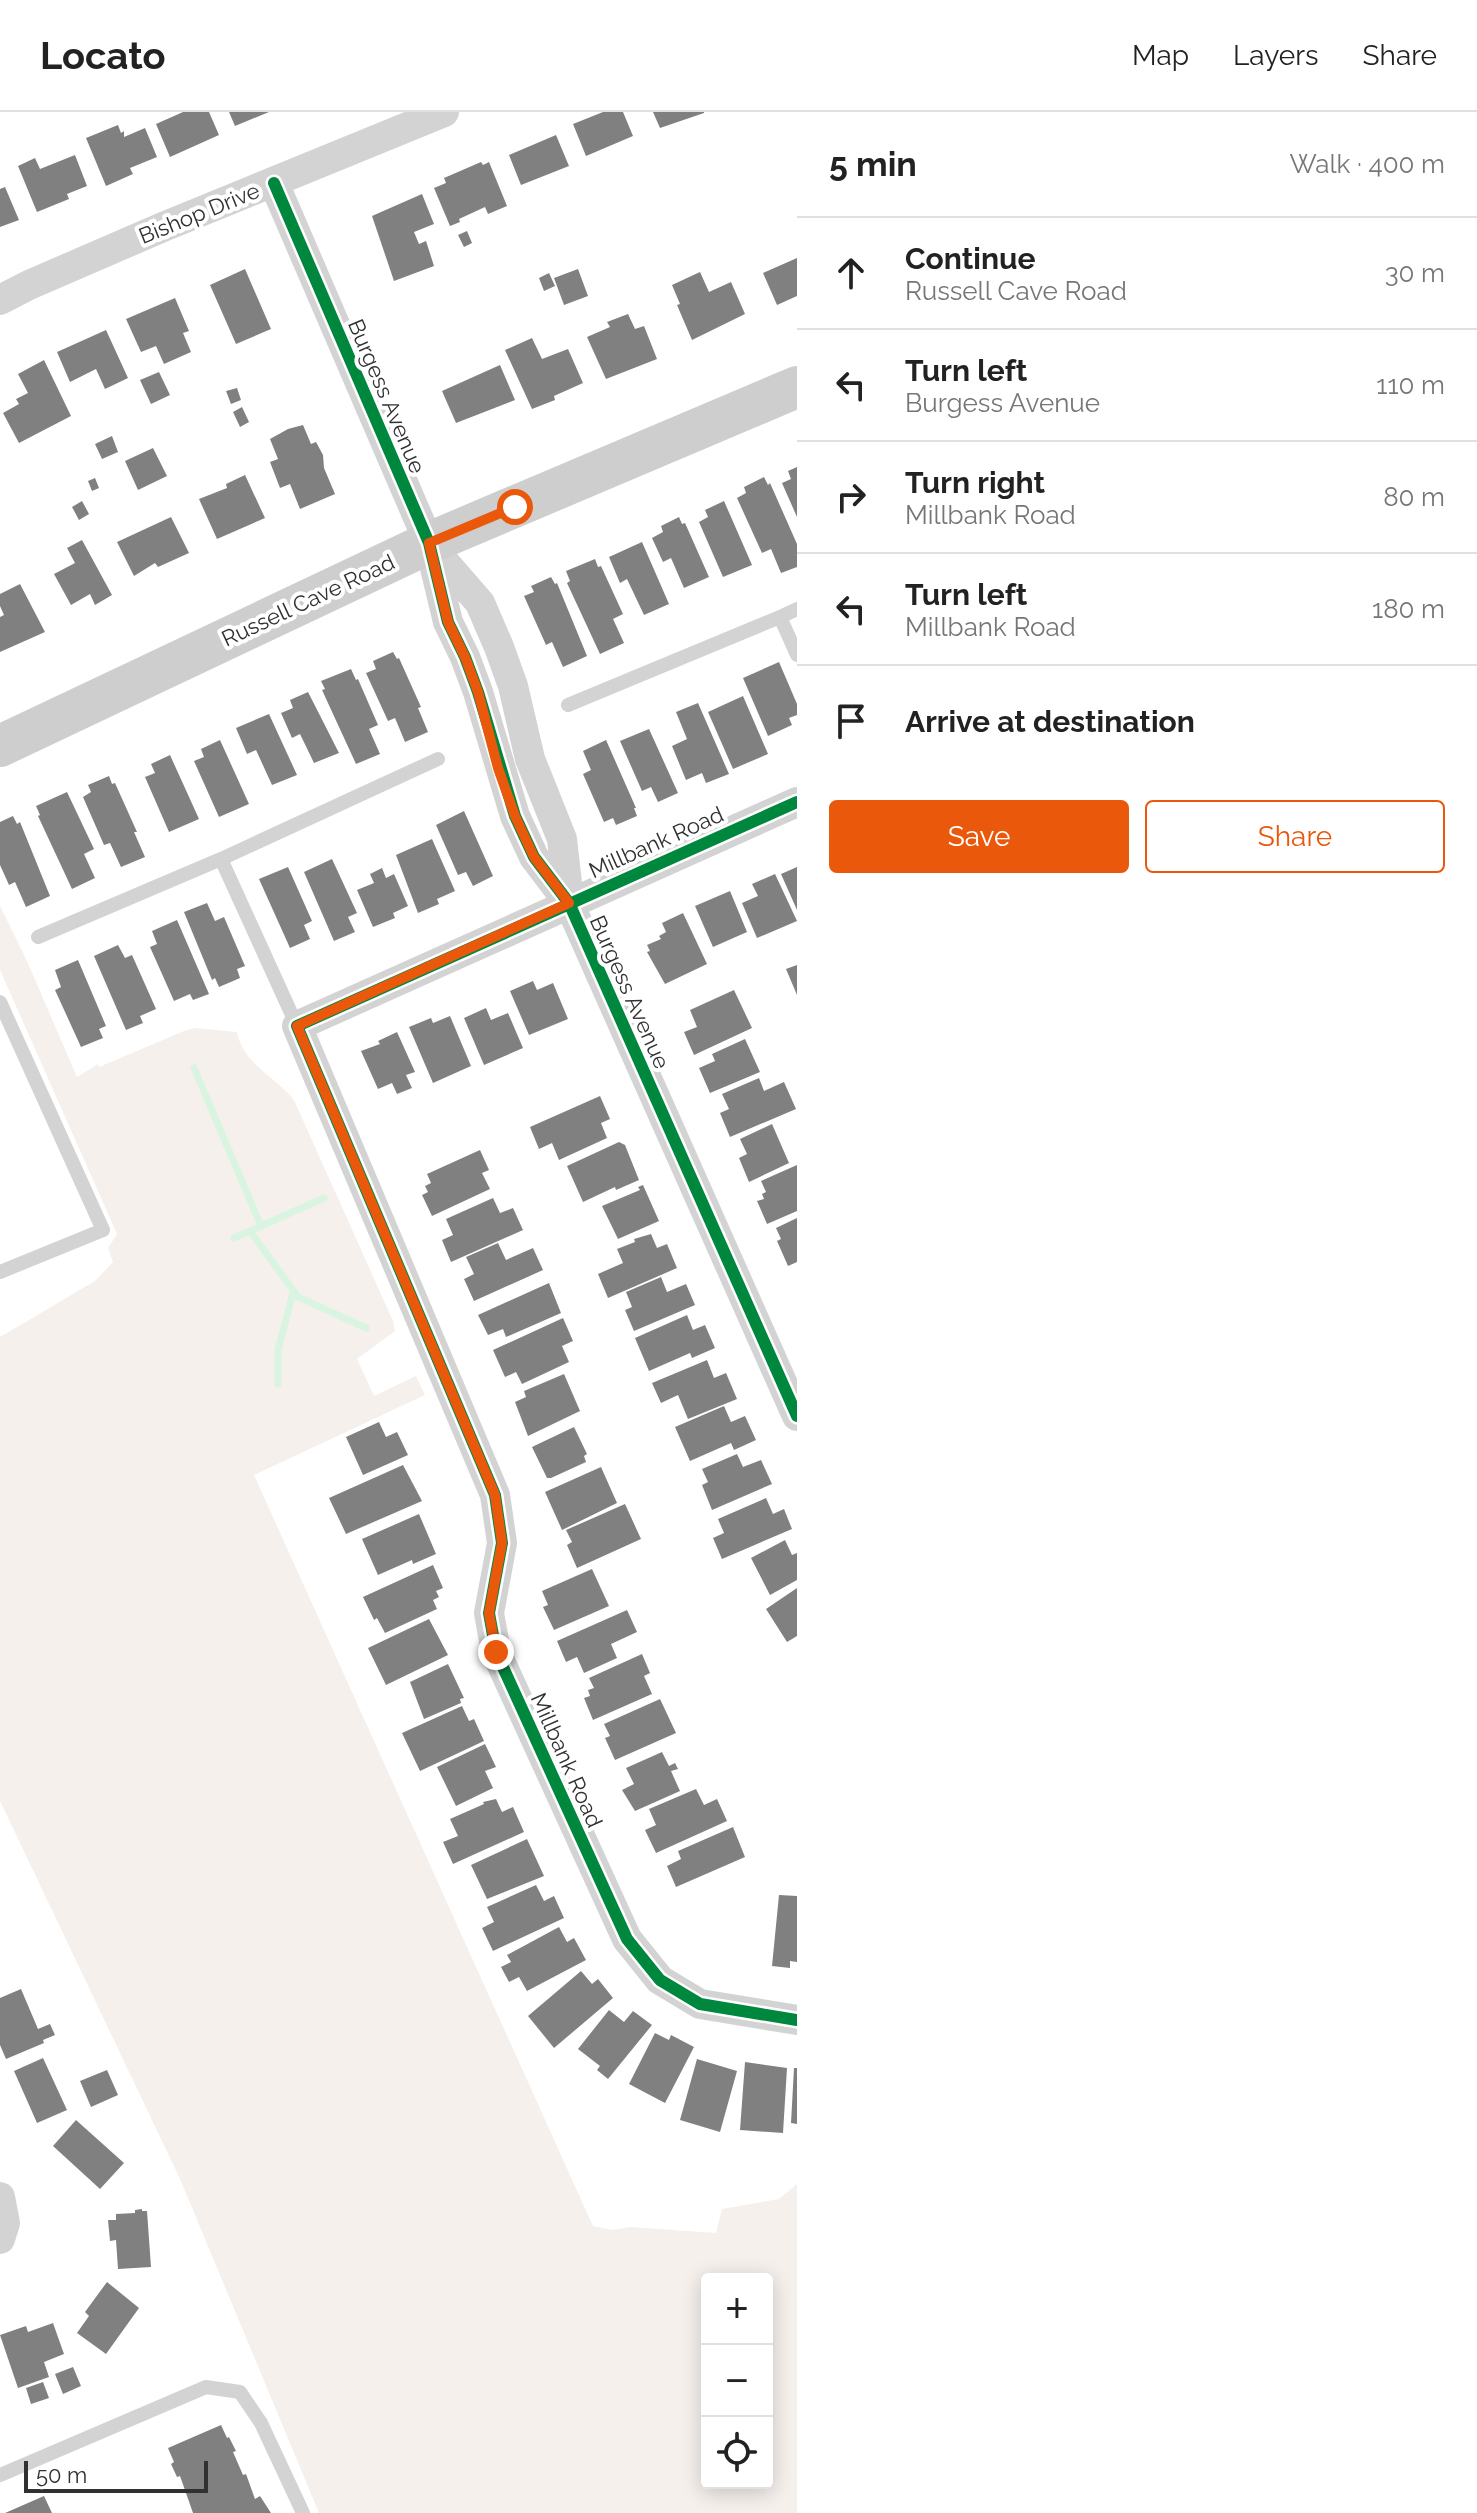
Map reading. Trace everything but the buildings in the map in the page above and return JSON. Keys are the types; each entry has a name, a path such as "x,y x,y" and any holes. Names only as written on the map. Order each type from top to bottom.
{"main road":[{"name":"Russell Cave Road","path":"0,746 429,543 797,387"}],"street":[{"name":"Bishop Drive","path":"0,300 163,227 444,112"},
{"name":"Burgess Avenue","path":"274,183 429,543 448,622 474,681 515,816 534,857 569,903 797,1416"},
{"name":"Millbank Road","path":"797,802 297,1026 495,1495 502,1543 489,1613 496,1652 627,1939 660,1980 700,2004 797,2020"},
{"path":"0,2197 5,2223 0,2239"}],"lane":[{"path":"568,705 797,609"},
{"path":"780,617 797,655"},
{"path":"38,937 221,859 438,759"},
{"path":"221,859 297,1026"},
{"path":"0,1002 103,1230 0,1272"},
{"path":"0,2475 206,2387 240,2392 261,2423 303,2513"}],"shaded area":[{"path":"0,906 77,1077 98,1064 99,1067 184,1031 195,1028 237,1032 246,1053 294,1100 393,1321 395,1331 357,1359 374,1396 416,1376 425,1395 254,1475 593,2226 612,2230 630,2227 716,2233 722,2209 779,2199 797,2184 797,2513 319,2513 180,2179 0,1801 0,1337 95,1281 113,1262 108,1248 117,1234 0,970"}],"waterway":[{"path":"194,1068 261,1226 234,1238"},
{"path":"261,1226 324,1198"},
{"path":"250,1231 298,1297 366,1328"},
{"path":"278,1384 278,1350 293,1293"}],"cycle path":[{"path":"274,183 429,543 448,622 478,692 515,816 534,857 569,903 797,1416"},
{"path":"797,802 297,1026 495,1495 502,1543 489,1613 496,1652 627,1939 660,1980 700,2004 797,2020"}],"route":[{"path":"496,1652 489,1613 502,1543 495,1495 297,1026 569,903 534,857 515,816 498,768 478,692 448,622 429,543 515,507"}]}
